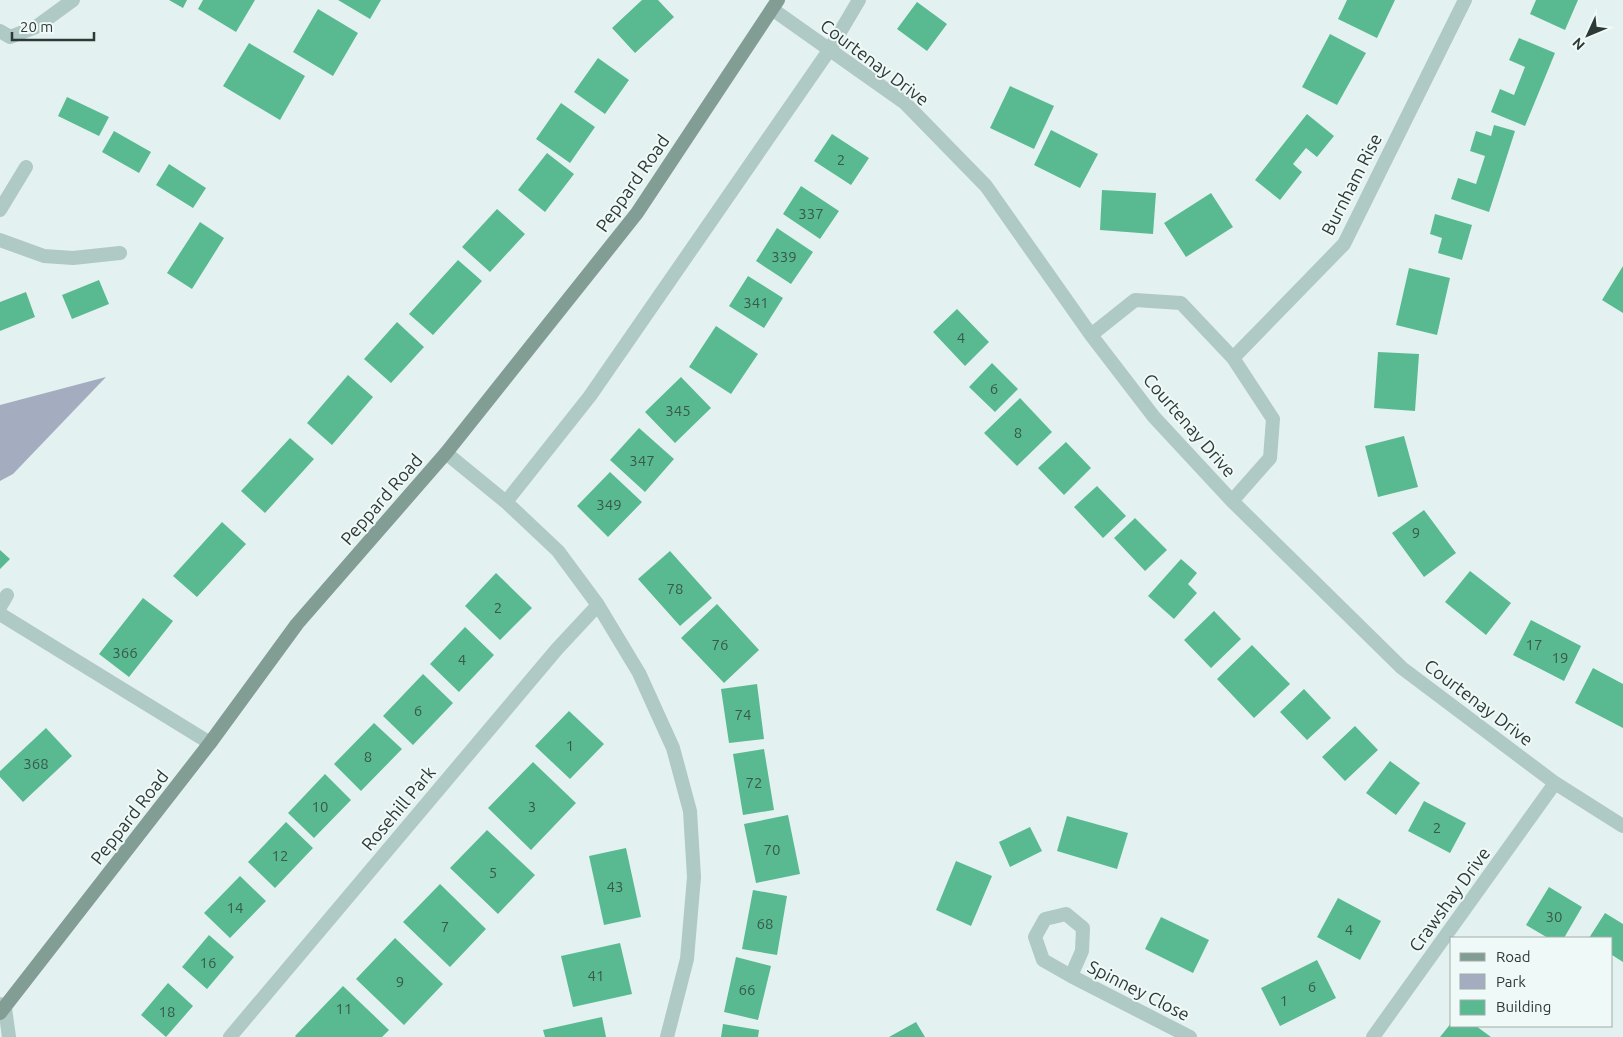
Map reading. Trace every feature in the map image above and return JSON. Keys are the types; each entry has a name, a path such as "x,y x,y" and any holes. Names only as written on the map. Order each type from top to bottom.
{"main road":[{"name":"Peppard Road","path":"2,1008 210,743 298,624 446,453 637,213 775,5"}],"street":[{"path":"0,31 10,37 36,27 73,0"},
{"path":"506,502 590,396 830,49 859,0"},
{"name":"Burnham Rise","path":"1233,358 1344,244 1465,0"},
{"name":"Courtenay Drive","path":"775,5 830,49 905,103 986,186 1091,335 1154,417 1232,501 1402,668 1554,783 1623,826"},
{"path":"0,210 26,167"},
{"path":"0,240 44,256 73,258 120,253"},
{"path":"1091,335 1135,300 1181,303 1233,358 1273,419 1270,458 1232,501"},
{"path":"446,453 506,502 558,552 598,605 639,673 673,748 690,811 694,877 687,959 667,1037"},
{"path":"0,607 7,595"},
{"name":"Rosehill Park","path":"230,1037 550,657 598,605"},
{"path":"0,614 210,743"},
{"name":"Crawshay Drive","path":"1373,1037 1554,783"},
{"name":"Spinney Close","path":"1071,976 1190,1037"},
{"path":"2,1008 9,1037"}],"green space":[{"path":"106,377 13,474 0,481 0,405"}],"building":[{"path":"169,0 187,0 183,8"},
{"path":"203,0 255,0 236,32 198,9"},
{"path":"338,0 381,0 370,19"},
{"path":"642,0 658,0 674,17 635,53 612,28"},
{"path":"1347,0 1395,0 1377,38 1338,19"},
{"path":"1536,0 1578,0 1565,30 1530,14"},
{"path":"917,2 947,24 927,51 897,29"},
{"path":"318,9 358,33 333,76 293,52"},
{"path":"1330,34 1366,53 1337,105 1302,87"},
{"path":"1519,38 1555,53 1525,126 1491,112 1500,89 1514,95 1525,67 1509,60"},
{"path":"249,43 305,76 280,120 223,86"},
{"path":"598,58 629,80 605,114 574,92"},
{"path":"1010,86 1054,106 1034,149 990,128"},
{"path":"67,97 109,117 99,136 58,116"},
{"path":"561,103 595,127 570,163 536,139"},
{"path":"1307,114 1334,136 1317,157 1306,148 1293,164 1302,172 1280,200 1255,180"},
{"path":"1494,125 1515,131 1489,212 1451,199 1458,178 1476,184 1485,156 1470,151 1476,131 1491,136"},
{"path":"1051,130 1098,154 1080,188 1034,165"},
{"path":"114,131 151,152 139,173 102,152"},
{"path":"832,134 869,158 851,185 814,161"},
{"path":"547,153 574,174 545,212 518,190"},
{"path":"169,164 206,188 193,208 156,185"},
{"path":"801,186 839,211 820,239 783,214"},
{"path":"1102,190 1156,193 1153,234 1100,230"},
{"path":"1211,193 1233,227 1186,257 1164,223"},
{"path":"497,209 525,234 490,272 462,247"},
{"path":"1435,214 1472,225 1462,260 1438,253 1442,238 1430,234"},
{"path":"200,222 224,238 192,289 167,273"},
{"path":"777,228 813,252 791,284 756,261"},
{"path":"458,260 482,281 433,335 409,314"},
{"path":"1623,266 1623,313 1602,300"},
{"path":"1409,268 1450,278 1437,335 1396,325"},
{"path":"748,276 783,298 764,328 729,306"},
{"path":"99,280 109,304 72,319 62,295"},
{"path":"26,292 35,317 0,331 0,302"},
{"path":"957,309 989,342 965,366 933,332"},
{"path":"397,322 424,347 391,383 364,359"},
{"path":"716,326 758,354 731,394 689,367"},
{"path":"1378,352 1419,354 1415,411 1374,408"},
{"path":"992,363 1018,389 995,412 969,387"},
{"path":"348,375 373,397 332,445 307,423"},
{"path":"681,377 711,408 675,443 645,412"},
{"path":"1020,398 1052,432 1017,466 984,433"},
{"path":"639,428 674,459 645,492 610,460"},
{"path":"1404,436 1418,487 1378,497 1365,446"},
{"path":"290,438 314,459 265,513 241,491"},
{"path":"1066,442 1091,468 1064,495 1038,468"},
{"path":"610,472 642,502 608,537 577,506"},
{"path":"1097,486 1126,516 1103,538 1074,507"},
{"path":"1424,510 1456,553 1424,577 1392,533"},
{"path":"1135,518 1167,550 1145,571 1114,538"},
{"path":"222,522 246,544 197,597 173,576"},
{"path":"0,550 10,559 0,569"},
{"path":"670,551 712,598 680,626 638,579"},
{"path":"1181,559 1197,573 1188,584 1197,593 1174,619 1148,596"},
{"path":"1470,571 1511,603 1486,635 1445,602"},
{"path":"496,573 532,608 500,640 465,606"},
{"path":"143,598 173,621 129,677 99,654"},
{"path":"717,604 759,650 724,683 681,638"},
{"path":"1214,611 1241,639 1211,668 1184,640"},
{"path":"1531,620 1581,646 1564,681 1513,655"},
{"path":"465,627 494,655 459,692 430,664"},
{"path":"1252,645 1290,684 1254,718 1217,679"},
{"path":"1593,668 1623,684 1623,728 1575,703"},
{"path":"423,674 453,703 413,745 383,716"},
{"path":"757,684 764,739 729,743 721,689"},
{"path":"1304,689 1331,718 1307,740 1280,712"},
{"path":"569,711 604,744 570,779 535,746"},
{"path":"374,723 402,749 361,791 334,764"},
{"path":"1355,726 1378,750 1345,781 1322,757"},
{"path":"46,728 72,756 23,802 0,777 0,771"},
{"path":"764,749 774,810 743,815 733,754"},
{"path":"1390,761 1420,783 1396,815 1366,793"},
{"path":"533,762 576,803 531,850 488,808"},
{"path":"325,774 351,800 314,838 288,813"},
{"path":"1424,801 1466,823 1450,853 1408,831"},
{"path":"788,815 800,874 756,883 744,824"},
{"path":"1067,816 1128,833 1117,869 1057,851"},
{"path":"286,822 313,848 275,888 248,862"},
{"path":"1030,827 1042,851 1010,867 999,842"},
{"path":"487,830 535,875 498,914 450,868"},
{"path":"626,848 641,917 604,925 589,856"},
{"path":"956,861 992,876 971,926 936,910"},
{"path":"240,876 266,901 230,938 204,913"},
{"path":"440,884 486,929 450,967 403,922"},
{"path":"1549,887 1582,907 1565,937 1546,937 1526,925"},
{"path":"753,890 787,896 777,955 742,949"},
{"path":"1338,898 1381,921 1360,960 1317,937"},
{"path":"1605,913 1623,924 1623,962 1613,956 1613,937 1590,937"},
{"path":"1161,917 1209,940 1193,973 1145,949"},
{"path":"209,935 234,957 207,989 182,967"},
{"path":"395,938 443,984 404,1025 356,979"},
{"path":"620,943 632,994 573,1007 561,956"},
{"path":"736,957 771,966 758,1020 724,1012"},
{"path":"1317,960 1336,998 1280,1026 1261,988"},
{"path":"168,983 193,1006 166,1037 141,1015"},
{"path":"343,986 389,1030 382,1037 296,1037 295,1036"},
{"path":"602,1017 606,1037 545,1037 543,1030"},
{"path":"916,1022 925,1037 889,1037"},
{"path":"723,1024 759,1030 758,1037 721,1037"},
{"path":"1450,1024 1450,1027 1477,1027 1491,1037 1440,1037"}]}
